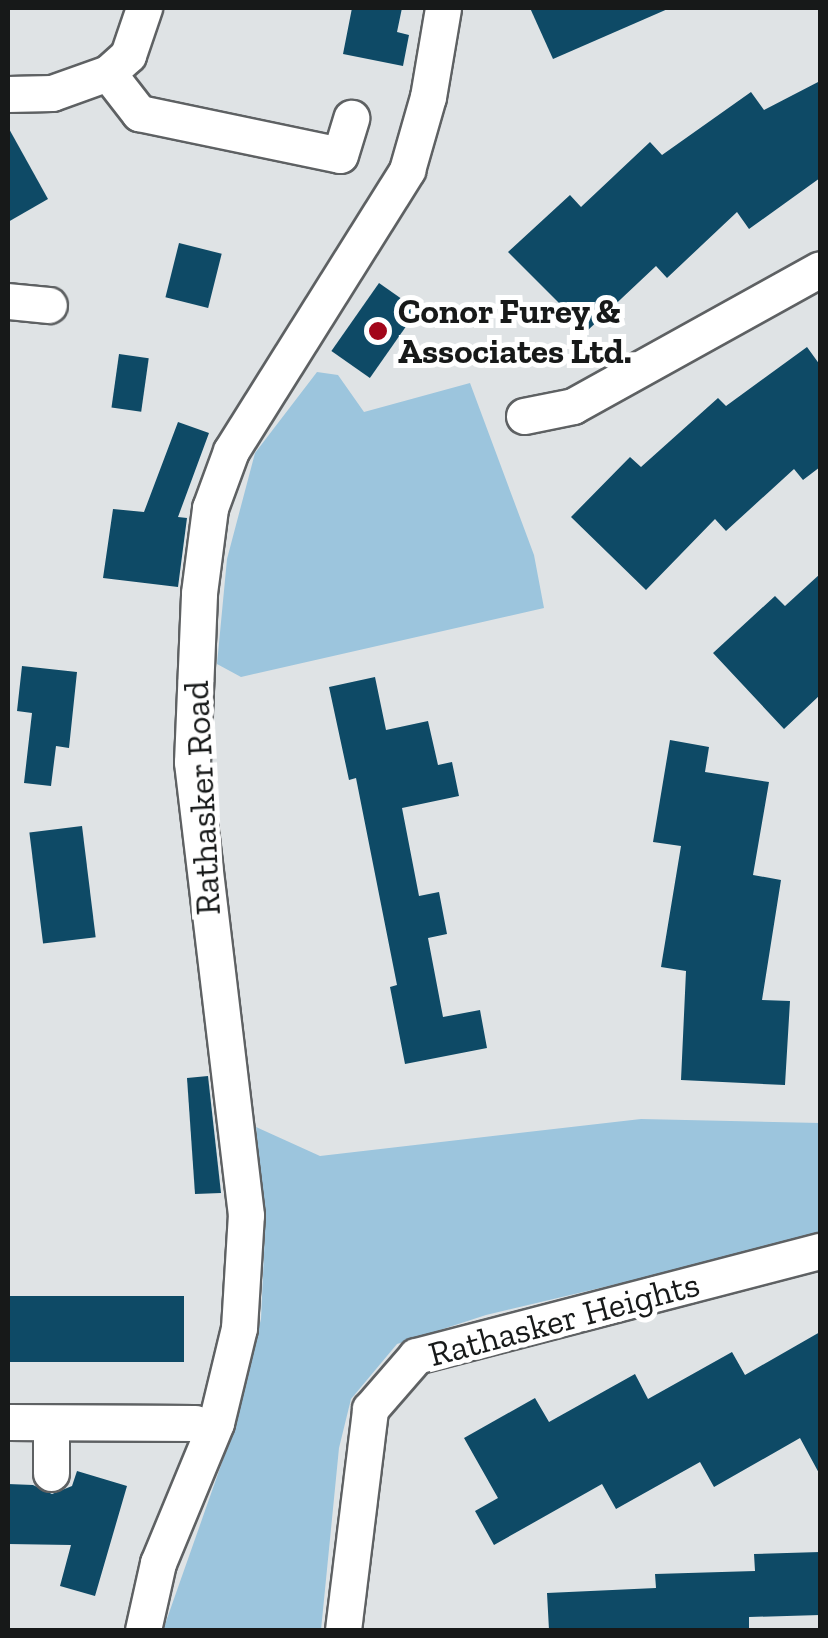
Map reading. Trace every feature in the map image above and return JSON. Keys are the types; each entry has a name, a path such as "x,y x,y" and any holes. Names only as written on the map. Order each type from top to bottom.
{"street":[{"path":"8,94 52,93 108,73 128,55 144,8"},
{"name":"Rathasker Road","path":"143,1630 158,1563 216,1423 239,1328 246,1215 192,762 198,593 210,508 231,451 362,252 407,170 428,97 444,8"},
{"path":"108,73 139,112 340,155 351,118"},
{"path":"524,416 572,406 820,269"},
{"path":"8,301 49,306"},
{"name":"Rathasker Heights","path":"344,1630 370,1409 416,1356 820,1251"},
{"path":"8,1422 195,1423"},
{"path":"51,1422 51,1473"}],"shaded area":[{"path":"317,372 338,375 364,412 470,383 534,555 544,608 241,677 217,664 227,559 255,453"},
{"path":"641,1119 820,1123 820,1236 486,1315 397,1344 351,1399 339,1448 321,1630 163,1630 232,1434 261,1319 265,1231 256,1127 320,1156"}],"building":[{"path":"352,8 402,8 397,32 409,35 403,66 343,54"},
{"path":"530,8 670,8 553,59"},
{"path":"820,81 820,178 749,229 737,212 667,278 656,266 587,331 508,252 570,195 581,207 650,142 662,155 751,92 764,110"},
{"path":"8,127 48,199 8,222"},
{"path":"179,243 222,254 208,308 165,297"},
{"path":"379,283 418,310 370,378 331,351"},
{"path":"807,347 820,365 820,467 803,480 794,469 726,531 715,519 646,590 571,517 630,457 641,467 718,398 726,406"},
{"path":"119,354 149,358 141,412 111,407"},
{"path":"178,422 209,433 178,517 187,518 178,587 103,578 113,509 144,512"},
{"path":"820,574 820,695 784,729 713,653 775,596 785,606"},
{"path":"22,666 77,672 69,748 56,746 51,786 24,783 32,713 17,711"},
{"path":"375,677 386,730 428,721 438,765 452,762 459,796 402,808 419,896 439,892 447,934 428,938 443,1017 480,1010 487,1048 405,1064 390,987 397,985 356,778 349,780 329,687"},
{"path":"670,740 709,747 705,772 769,782 753,875 781,880 762,1000 790,1001 785,1085 681,1080 686,971 661,967 681,846 653,842"},
{"path":"82,826 96,937 43,944 29,832"},
{"path":"208,1076 221,1193 195,1194 187,1078"},
{"path":"8,1296 184,1296 184,1362 8,1362"},
{"path":"820,1332 820,1475 800,1438 714,1487 700,1462 616,1509 602,1484 494,1545 475,1511 498,1498 464,1438 535,1398 549,1422 635,1374 648,1399 732,1352 745,1375"},
{"path":"77,1471 127,1486 95,1596 60,1586 71,1545 8,1544 8,1484 33,1485 52,1494 72,1486"},
{"path":"820,1552 820,1615 749,1617 749,1630 549,1630 547,1593 656,1588 655,1574 755,1571 754,1554"}],"place":[{"name":"Conor Furey & Associates Ltd.","path":"378,331"}]}
